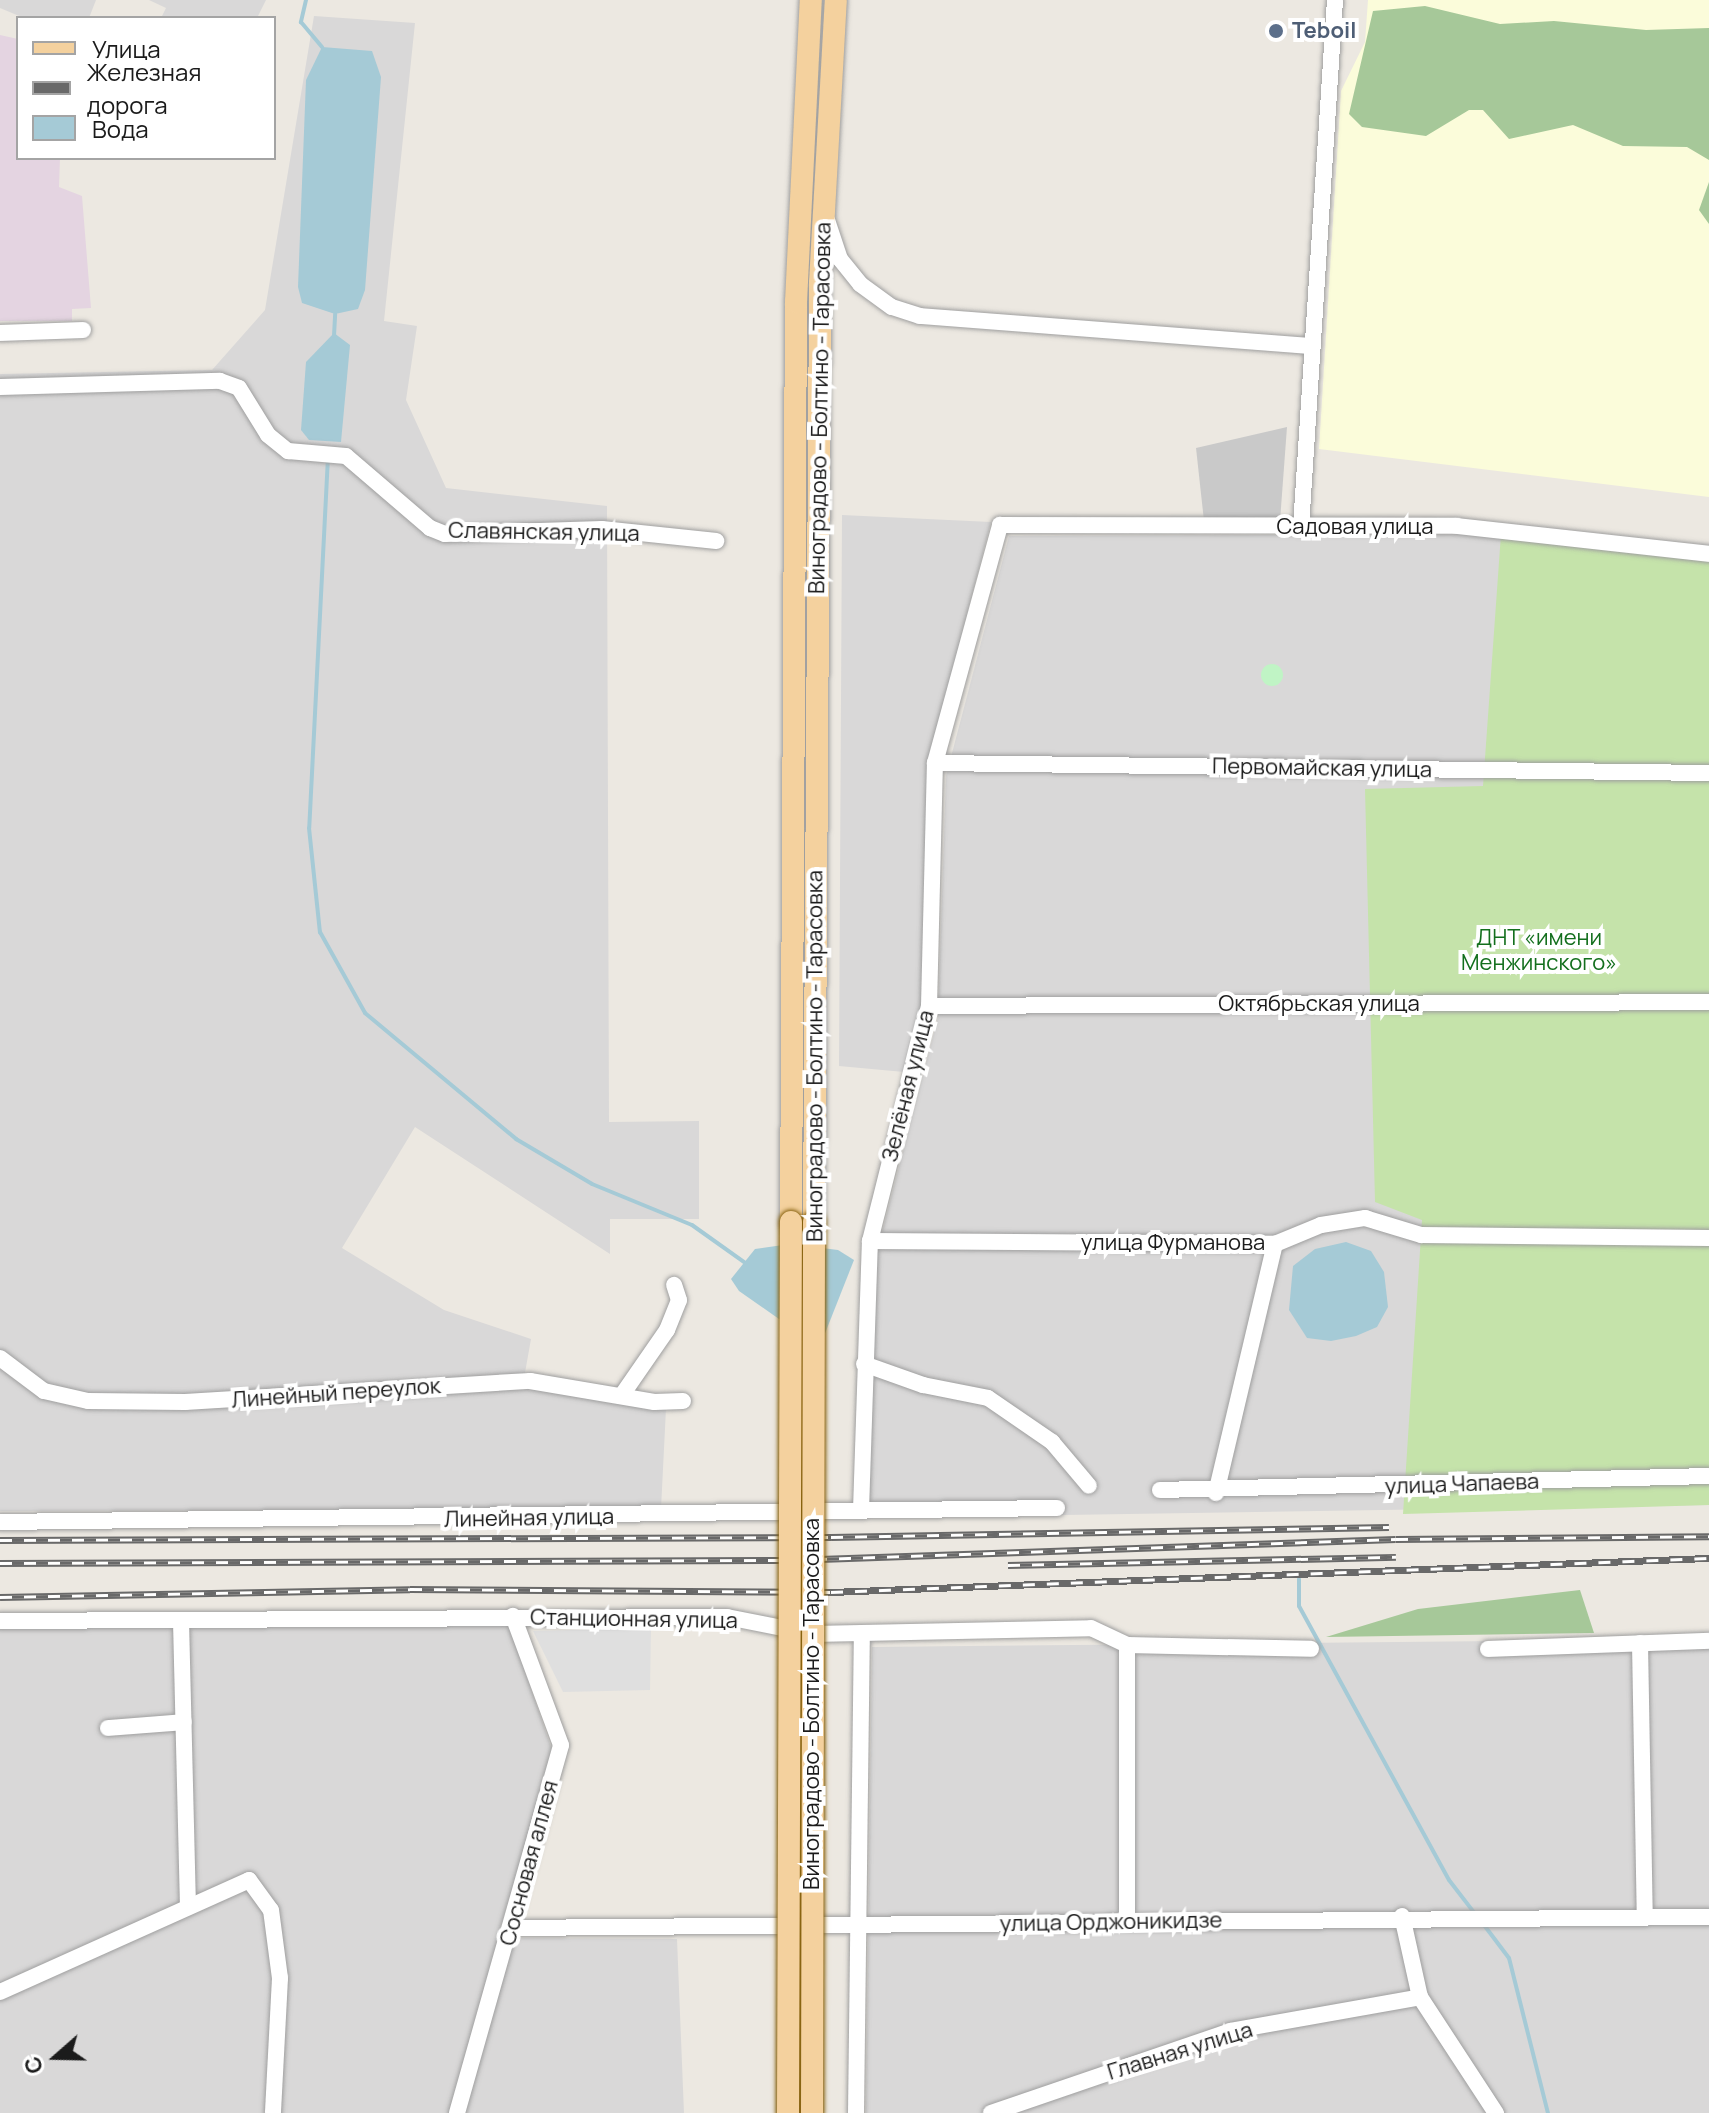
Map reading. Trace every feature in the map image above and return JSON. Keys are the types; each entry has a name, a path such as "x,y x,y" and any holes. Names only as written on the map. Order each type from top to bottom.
{"main road":[{"name":"Виноградово - Болтино - Тарасовка","path":"788,2113 796,302 811,0"},
{"name":"Виноградово - Болтино - Тарасовка","path":"812,2113 814,1222 822,193 836,0"}],"street":[{"path":"1301,527 1335,0"},
{"path":"822,193 830,233 850,272 892,307 920,316 1312,346"},
{"path":"0,333 83,330"},
{"name":"Славянская улица","path":"0,387 220,381 239,388 268,435 288,451 346,456 430,528 445,534 602,529 716,541"},
{"name":"Садовая улица","path":"1000,525 1457,526 1709,554"},
{"name":"Зелёная улица","path":"861,1510 870,1241 929,1006 935,763 1000,525"},
{"name":"Первомайская улица","path":"935,763 1709,773"},
{"name":"Октябрьская улица","path":"929,1006 1709,1002"},
{"name":"улица Фурманова","path":"870,1241 1275,1244 1321,1225 1365,1218 1421,1235 1709,1238"},
{"path":"1160,1490 1216,1493 1275,1244"},
{"path":"622,1395 667,1330 679,1300 674,1285"},
{"name":"Линейный переулок","path":"0,1358 44,1391 116,1403 530,1381 683,1401"},
{"path":"864,1364 923,1385 988,1398 1052,1442 1089,1486"},
{"name":"улица Чапаева","path":"1216,1493 1709,1476"},
{"name":"Линейная улица","path":"0,1522 336,1521 1057,1508"},
{"name":"Сосновая аллея","path":"457,2113 513,1928 561,1745 513,1616"},
{"name":"Станционная улица","path":"0,1621 727,1617 813,1634 1091,1628 1127,1645 1311,1649"},
{"path":"181,1621 188,1906"},
{"path":"856,2113 861,1925 862,1633"},
{"path":"1488,1649 1709,1641"},
{"path":"1640,1643 1645,1918"},
{"path":"1127,1645 1127,1922"},
{"path":"108,1728 184,1722"},
{"path":"0,1992 249,1880 271,1910 280,1978 273,2113"},
{"path":"1402,1916 1420,1997 1496,2113"},
{"name":"улица Орджоникидзе","path":"513,1928 1402,1916 1709,1917"},
{"name":"Главная улица","path":"991,2113 1230,2031 1420,1997"}],"shaded area":[{"path":"0,0 96,0 90,16 19,16 0,8"},
{"path":"149,0 266,0 258,16 162,16 166,8"},
{"path":"1368,0 1709,0 1709,497 1319,449 1341,91 1365,42"},
{"path":"1425,6 1500,24 1554,21 1646,30 1709,28 1709,160 1687,147 1623,146 1573,125 1509,139 1483,110 1469,110 1426,136 1362,127 1349,114 1373,11"},
{"path":"314,16 415,23 384,321 417,326 406,400 446,488 607,506 609,1122 699,1121 699,1219 610,1219 610,1254 415,1127 342,1248 444,1310 531,1339 523,1384 666,1409 661,1509 0,1511 0,374 212,370 265,310"},
{"path":"0,35 16,39 16,160 60,160 59,187 82,196 91,308 72,309 72,321 0,321"},
{"path":"1709,182 1709,224 1699,210"},
{"path":"1287,427 1280,521 1204,521 1196,448"},
{"path":"842,515 991,522 929,761 921,1006 904,1072 839,1066"},
{"path":"1501,534 1709,1505 869,1518 875,1260 938,1017 946,776 1009,536"},
{"path":"1580,1590 1594,1633 1326,1637 1418,1609"},
{"path":"507,1619 554,1756 497,1938 677,1939 684,2113 0,2113 0,1628"},
{"path":"651,1628 650,1690 563,1692 533,1631"},
{"path":"1709,1639 1709,2113 866,2113 872,1647"}],"green space":[{"name":"ДНТ «имени Менжинского»","path":"1501,534 1709,561 1709,1505 1403,1514 1422,1220 1375,1202 1365,789 1483,786"},
{"path":"1272,664 1280,667 1283,675 1280,683 1272,686 1264,683 1261,675 1264,667"}],"water":[{"path":"322,47 372,51 381,77 365,290 358,309 335,314 302,303 298,287 306,80"},
{"path":"334,333 350,345 341,442 309,440 301,430 306,362"},
{"path":"1346,1242 1371,1251 1384,1272 1388,1307 1377,1327 1356,1336 1331,1341 1307,1338 1289,1310 1293,1266 1315,1249"},
{"path":"790,1244 838,1250 854,1260 824,1336 779,1319 739,1291 731,1279 755,1249"}],"waterway":[{"path":"306,0 301,22 322,47"},
{"path":"334,336 335,314"},
{"path":"328,457 309,828 320,932 365,1013 516,1139 592,1184 692,1225 744,1262"},
{"path":"1299,1579 1299,1606 1449,1880 1476,1915"},
{"path":"1484,1925 1509,1958 1548,2113"}],"railway":[{"path":"0,1540 831,1537 1389,1527"},
{"path":"0,1563 791,1560 1396,1539 1709,1536"},
{"path":"1008,1565 1396,1557"},
{"path":"0,1597 410,1589 831,1592 1709,1558"}],"place":[{"name":"Teboil","path":"1276,31"}]}
